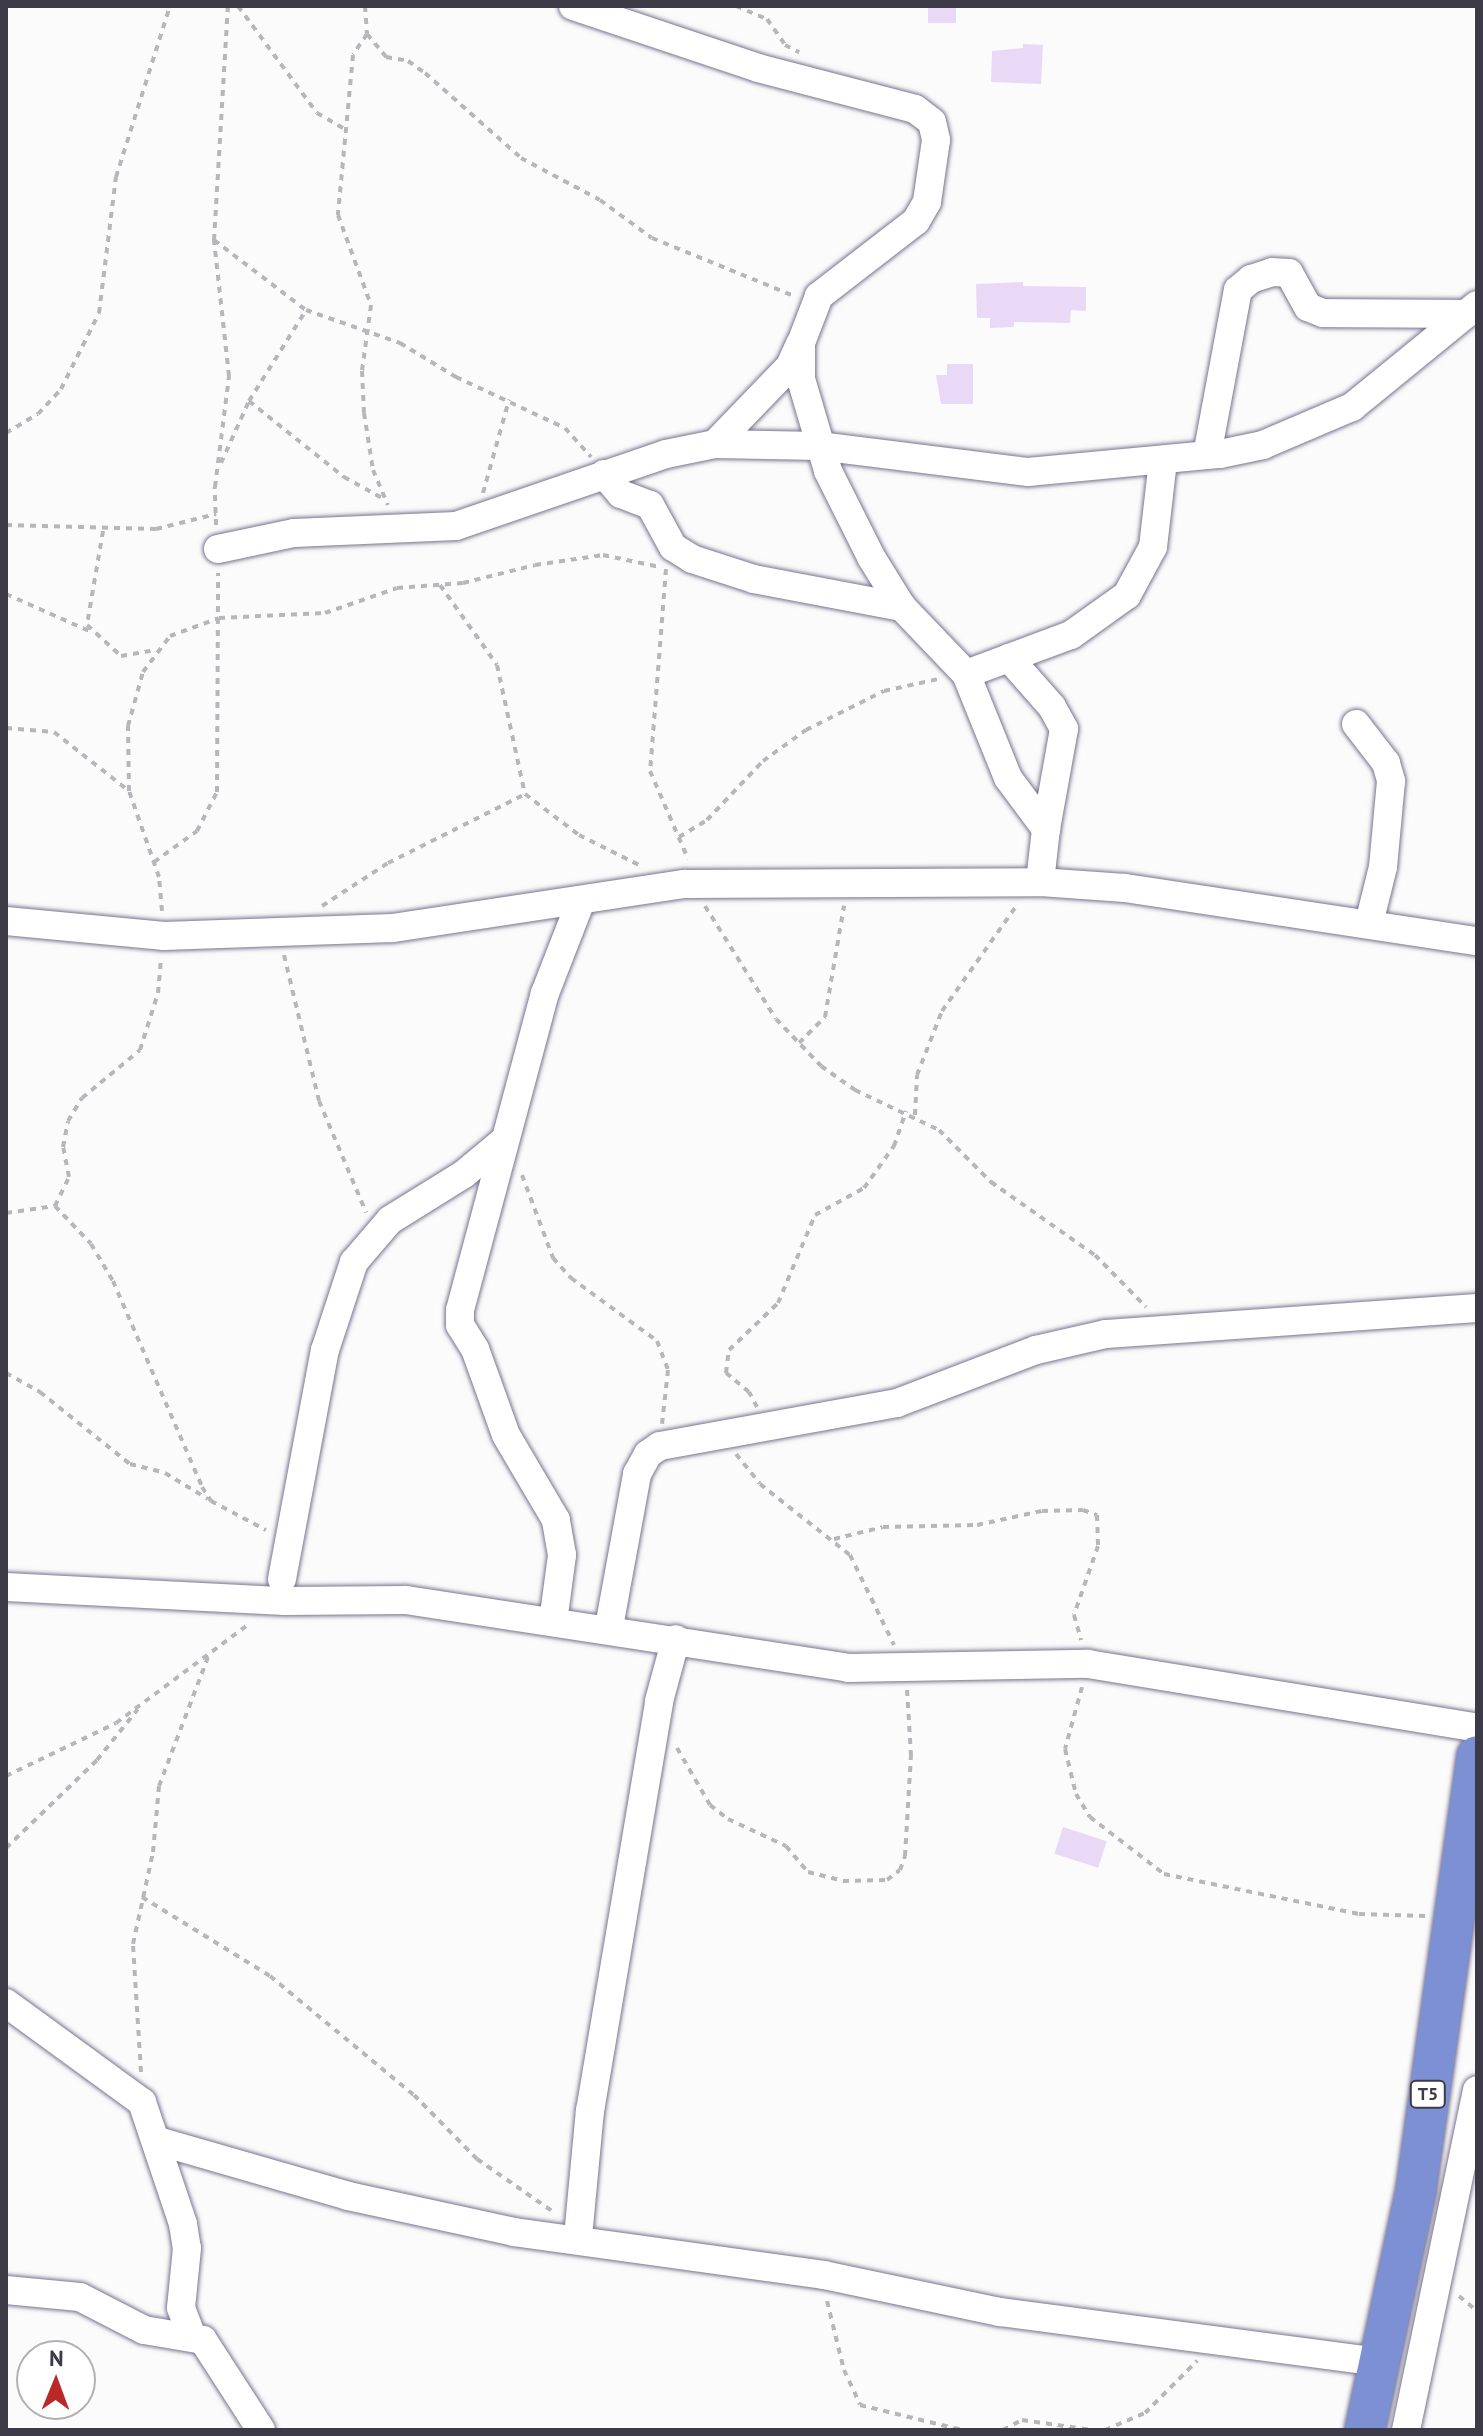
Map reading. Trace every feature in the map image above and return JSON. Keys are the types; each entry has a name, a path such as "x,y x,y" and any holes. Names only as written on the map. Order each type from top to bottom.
{"highway":[{"name":"T5","path":"1365,2430 1416,2190 1477,1756"}],"street":[{"path":"573,6 758,68 915,109 932,122 936,140 932,183 916,221 819,296 790,366 715,444"},
{"path":"1207,455 1238,290 1251,279 1272,272 1289,273 1308,307 1323,313 1472,309"},
{"path":"218,549 294,533 406,529 478,521 604,475 715,444 819,446 1028,472 1207,455 1263,445 1352,407 1472,309"},
{"path":"801,343 801,379 819,446 871,557 902,607 966,674 1008,778 1046,829"},
{"path":"966,674 1071,635 1127,595 1153,547 1163,460"},
{"path":"604,475 621,494 655,510 670,558 902,607"},
{"path":"1009,658 1052,707 1064,729 1035,882"},
{"path":"1356,724 1386,763 1391,781 1383,867 1369,923"},
{"path":"6,921 164,936 393,928 580,903 691,884 1035,882 1125,888 1477,941"},
{"path":"553,1622 562,1555 556,1520 506,1435 460,1320 545,993 580,903"},
{"path":"284,1590 329,1335 354,1262 375,1233 505,1140"},
{"path":"609,1627 637,1474 648,1454 660,1446 897,1403 1070,1341 1477,1308"},
{"path":"6,1587 284,1590 387,1598 609,1627 848,1668 1088,1664 1477,1728"},
{"path":"579,2232 590,2111 659,1701 676,1639"},
{"path":"6,2003 142,2102 158,2141 183,2224 187,2248 181,2308 192,2336"},
{"path":"1406,2430 1477,2090"},
{"path":"158,2141 432,2216 579,2232 824,2275 1000,2312 1380,2362"},
{"path":"6,2290 80,2297 144,2330 203,2340 261,2430"}],"path":[{"path":"6,433 38,414 61,389 99,313 116,177 170,6"},
{"path":"154,862 197,831 214,801 220,766 216,514 229,376 214,240 228,6"},
{"path":"238,6 317,113 343,128"},
{"path":"365,6 367,34 386,57 408,61 425,73 521,158 600,200 652,238 775,291 819,296"},
{"path":"736,6 767,19 785,45 809,56"},
{"path":"367,34 353,55 343,128 338,215 371,305 362,371 364,413 373,470 383,498 406,529"},
{"path":"214,240 306,310 400,343 456,377 565,428 604,475"},
{"path":"220,465 249,401 306,310"},
{"path":"478,521 488,466 509,400"},
{"path":"249,401 344,477 383,498"},
{"path":"6,525 103,531 156,529 216,514"},
{"path":"91,632 87,618 103,531"},
{"path":"6,594 91,632 121,656 155,650 189,625 219,618 325,613 397,588 440,585 603,555 670,558 655,664 650,771 679,837 691,884 776,1019 799,1043 855,1090 915,1115 952,1140 991,1182 1095,1255 1167,1333"},
{"path":"440,585 497,665 525,794 599,847 691,884"},
{"path":"6,1213 55,1206 67,1187 63,1140 75,1107 131,1060 145,1039 158,993 164,936 154,862 129,791 129,713 155,650"},
{"path":"679,837 707,820 763,761 806,730 892,689 966,674"},
{"path":"6,728 54,732 129,791"},
{"path":"375,1233 319,1101 288,931 327,901 388,863 525,794"},
{"path":"915,1115 917,1075 942,1011 1035,882"},
{"path":"799,1043 825,1017 848,883"},
{"path":"763,1427 749,1392 726,1373 729,1350 778,1303 794,1255 815,1215 864,1188 894,1146 906,1111"},
{"path":"505,1140 553,1258 571,1278 657,1341 665,1355 660,1446"},
{"path":"55,1206 91,1244 113,1281 167,1414 211,1501"},
{"path":"6,1373 40,1392 130,1464 158,1470 211,1501 260,1522 269,1534"},
{"path":"674,1743 710,1805 728,1819 786,1846 808,1872 843,1881 887,1880 900,1870 905,1856 911,1770 910,1713 901,1665 882,1612 850,1555 741,1466 728,1432"},
{"path":"834,1539 883,1527 977,1525 1042,1511 1083,1510 1097,1515 1098,1546 1074,1615 1088,1664 1067,1734 1068,1775 1090,1817 1164,1874 1359,1914 1453,1917"},
{"path":"6,1776 116,1723 209,1655 284,1590"},
{"path":"142,2102 132,1966 142,1897 153,1852 159,1786 209,1655"},
{"path":"6,1848 97,1760 142,1704"},
{"path":"142,1897 270,1976 414,2095 477,2159 579,2232"},
{"path":"824,2275 844,2370 860,2405 962,2430"},
{"path":"1105,2430 1145,2413 1217,2341"},
{"path":"1003,2430 1022,2420 1092,2430"}],"building":[{"path":"928,6 956,6 956,23 928,23"},
{"path":"1023,44 1043,45 1041,84 991,82 992,51 1023,48"},
{"path":"1023,282 1023,286 1086,287 1086,311 1071,310 1070,323 1014,322 1014,327 990,328 990,318 977,318 976,284"},
{"path":"947,364 973,364 973,404 941,404 936,375 947,375"},
{"path":"1063,1827 1107,1841 1098,1868 1054,1854"}]}
